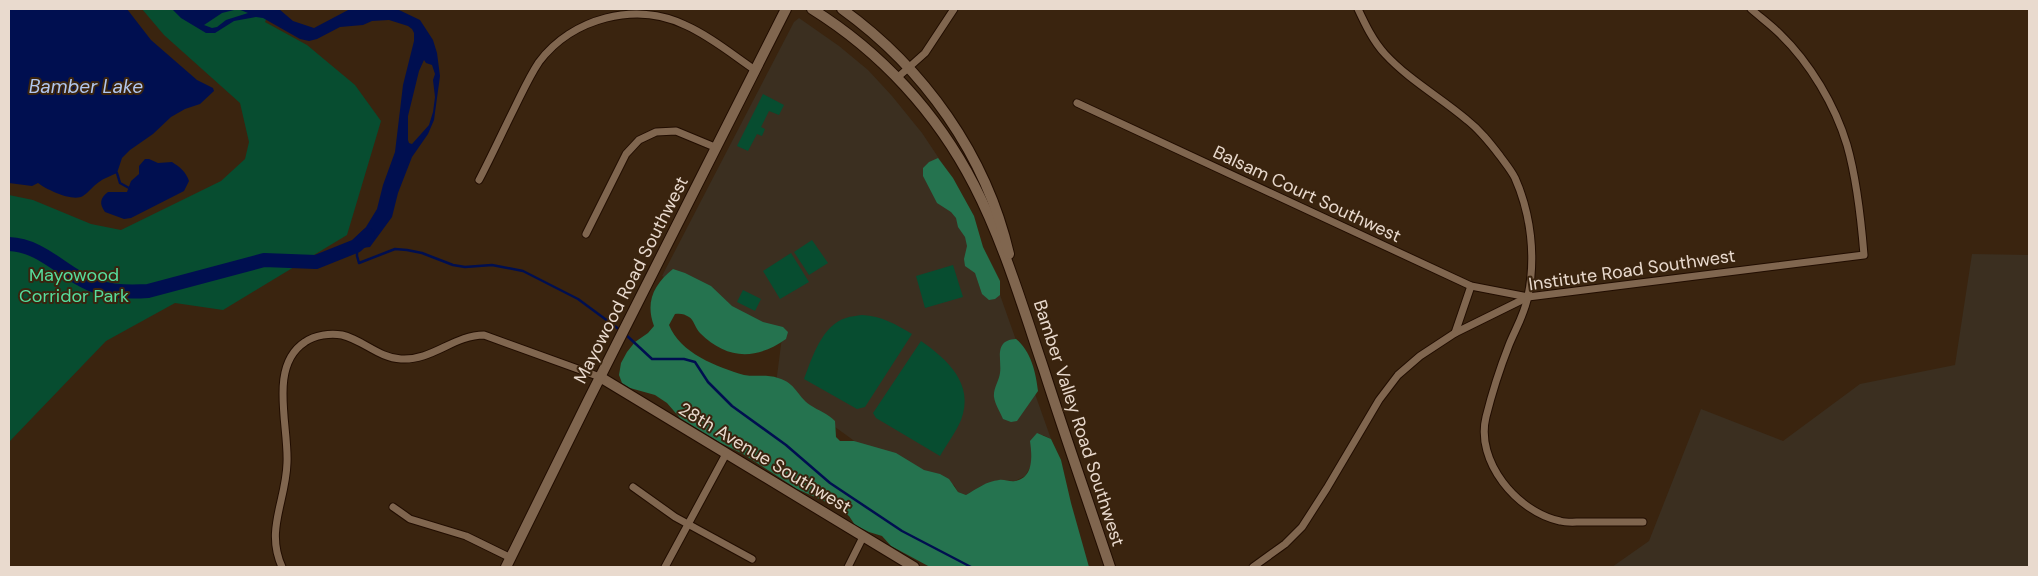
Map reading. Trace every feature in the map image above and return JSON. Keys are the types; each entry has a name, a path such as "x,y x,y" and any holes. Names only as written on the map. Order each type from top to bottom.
{"main road":[{"name":"Mayowood Road Southwest","path":"509,563 600,377 786,9"},
{"name":"Bamber Valley Road Southwest","path":"812,9 869,50 911,92 947,139 974,185 1017,289 1110,567"},
{"name":"Bamber Valley Road Southwest","path":"842,9 878,36 909,67 945,113 972,157 991,198 1004,234 1017,289"},
{"name":"28th Avenue Southwest","path":"600,377 914,567"}],"street":[{"path":"897,78 925,53 954,9"},
{"path":"1358,9 1366,26 1383,52 1409,76 1468,120 1485,137 1514,176 1524,202 1530,226 1531,262 1528,297 1505,356 1486,419 1484,434 1493,468 1502,482 1514,494 1546,517 1560,522 1642,522"},
{"name":"Institute Road Southwest","path":"1253,567 1285,544 1302,527 1328,488 1379,400 1398,375 1420,356 1455,333 1528,297 1864,255 1859,203 1847,144 1834,111 1822,88 1800,57 1780,34 1751,9"},
{"path":"479,180 528,81 541,61 556,44 578,29 594,22 631,14 669,19 694,30 756,70"},
{"name":"Balsam Court Southwest","path":"1077,103 1470,286 1528,297"},
{"path":"586,234 626,154 639,140 656,132 676,131 717,148"},
{"path":"1455,333 1470,286"},
{"path":"282,567 274,538 287,466 283,376 292,355 307,340 321,336 338,335 350,338 386,356 410,359 422,357 465,337 484,335 588,371 600,377"},
{"path":"665,567 726,454"},
{"path":"633,487 688,525 752,559"},
{"path":"393,507 410,519 466,536 509,563"},
{"path":"848,567 863,537"}],"shaded area":[{"path":"799,18 839,46 868,70 922,133 946,169 1000,295 1051,439 1043,435 1031,449 1032,464 1025,476 1015,481 998,480 981,486 966,495 958,492 954,485 908,480 776,384 782,337 662,276 794,22"},
{"path":"1972,254 2029,255 2029,567 1612,567 1649,541 1701,409 1783,441 1860,384 1955,365"}],"green space":[{"name":"Mayowood Corridor Park","path":"142,9 271,9 265,22 307,45 355,85 381,121 347,235 223,310 175,303 106,341 9,442 9,195 33,200 91,224 121,230 221,181 245,159 249,142 240,103 164,35"},
{"path":"763,94 784,105 779,115 769,111 761,127 765,129 762,136 757,134 748,151 737,146"},
{"path":"938,158 953,178 974,216 983,247 1000,281 1000,295 995,299 989,300 982,294 975,273 965,266 964,259 967,246 965,237 958,227 956,218 951,212 937,203 923,176 923,168 929,162"},
{"path":"812,240 828,263 809,275 794,252"},
{"path":"791,253 809,282 780,299 763,271"},
{"path":"953,265 963,297 925,308 916,276"},
{"path":"673,269 711,286 732,306 763,322 783,327 788,332 786,339 774,346 752,354 741,354 730,352 710,342 700,333 689,317 675,314 669,325 674,335 682,344 700,358 722,368 744,375 774,377 789,383 813,407 835,421 836,437 840,441 854,441 896,453 924,470 940,474 949,479 958,492 966,495 990,482 1001,480 1013,481 1026,476 1031,459 1030,441 1037,433 1051,439 1061,460 1089,567 930,567 891,546 882,536 855,525 849,516 837,507 797,489 743,454 680,418 667,403 655,395 630,388 622,383 619,375 621,363 635,342 654,326 650,309 653,294 656,287"},
{"path":"743,290 761,299 755,311 737,302"},
{"path":"862,315 882,319 912,334 865,407 857,409 804,379 819,343 830,328 846,318"},
{"path":"1016,339 1029,356 1036,377 1038,391 1017,421 1011,422 1003,419 995,402 994,394 1000,373 1001,347 1009,340"},
{"path":"921,341 949,364 961,384 964,395 961,420 940,456 876,418 873,413"}],"water":[{"name":"Bamber Lake","path":"9,9 127,9 151,40 197,80 213,88 214,91 200,104 185,109 171,117 122,158 117,173 95,185 83,196 67,196 47,189 38,183 32,186 9,183"},
{"path":"172,9 238,9 279,9 293,21 314,28 350,9 397,9 420,20 433,40 437,53 440,76 434,120 428,134 412,157 398,193 392,217 370,247 355,249 355,238 366,227 377,209 383,185 395,152 403,85 414,41 412,29 389,20 372,21 363,25 340,27 309,41 300,39 263,18 256,17 234,21 215,33 206,33 181,18","holes":["238,9 248,13 226,20 217,27 212,28 204,25 222,13","424,60 432,65 435,74 433,80 435,97 433,112 429,125 412,144 408,140 408,116 419,71"]},
{"path":"145,159 158,163 172,162 180,168 189,181 184,191 131,218 124,219 105,212 101,204 103,197 108,192 127,192 131,181 139,174 139,166"}],"waterway":[{"path":"117,173 120,183 129,188"},
{"path":"9,244 22,246 44,255 86,282 98,287 116,291 136,292 148,291 264,260 316,262 356,246 368,235"},
{"path":"357,247 359,263 395,249 422,253 453,265 465,267 492,265 523,271 578,299 620,330"},
{"path":"624,333 652,359 684,359 695,362 708,382 732,406 786,445 830,483 902,531 971,567"}]}
